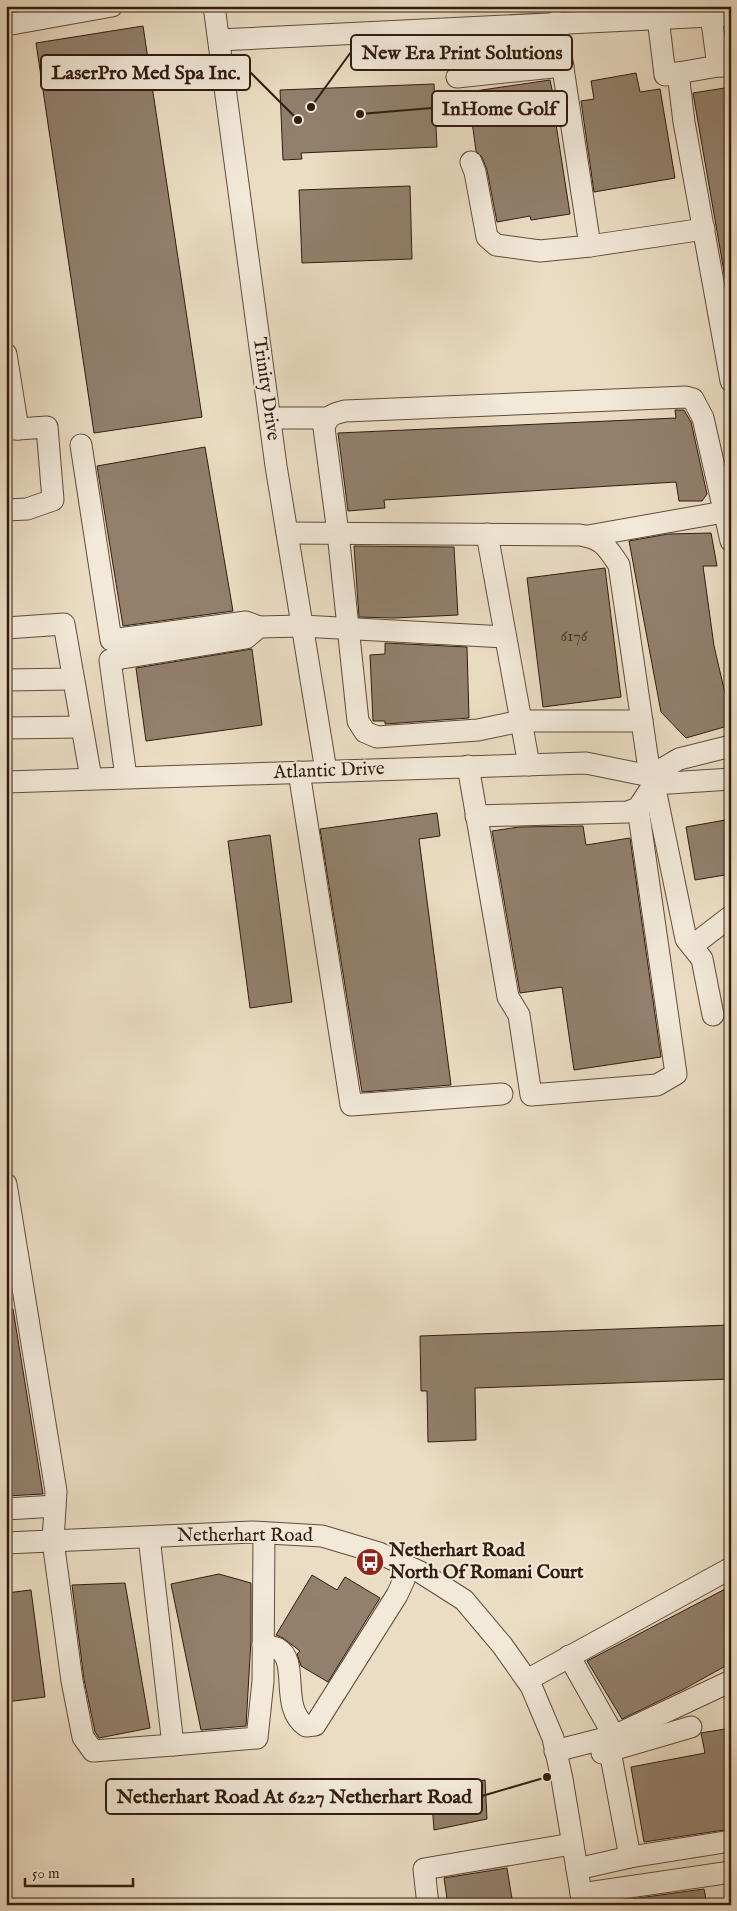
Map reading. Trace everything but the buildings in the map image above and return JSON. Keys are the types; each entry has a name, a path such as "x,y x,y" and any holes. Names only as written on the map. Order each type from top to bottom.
{"street":[{"path":"6,25 112,6"},
{"name":"Trinity Drive","path":"214,6 270,418 326,771"},
{"path":"219,40 556,22 721,15 724,66 665,75 658,18"},
{"path":"556,22 590,246"},
{"path":"457,76 563,66"},
{"path":"678,73 684,122 731,381"},
{"path":"471,162 475,172 488,237 496,245 540,251 590,246 704,229"},
{"path":"6,354 12,429 47,427 52,500 27,509 6,510"},
{"path":"642,721 520,721 478,730 387,737 378,737 365,732 358,721 338,533 324,428 327,418 332,414 345,411 686,397 693,399 703,418 731,541"},
{"path":"270,418 327,418"},
{"path":"81,445 112,640 246,622 259,628 302,626 505,637"},
{"path":"588,536 724,512"},
{"path":"287,533 486,534 588,536 598,538 619,564 652,780 686,939 702,959 713,1014"},
{"path":"486,534 528,765"},
{"path":"6,628 64,624 91,778"},
{"path":"126,777 110,660 246,638 259,628"},
{"path":"6,680 72,678"},
{"path":"6,728 82,727"},
{"path":"468,766 508,997 519,1016 530,1095 657,1084 676,1074 638,808 652,780 679,759 731,746"},
{"name":"Atlantic Drive","path":"6,782 586,763 652,780 731,779"},
{"path":"299,772 351,1106 502,1094"},
{"path":"476,816 628,812 638,808"},
{"path":"692,946 731,916"},
{"path":"6,1184 56,1491 54,1541 72,1681 83,1737 93,1750 258,1738 263,1681 264,1533"},
{"path":"6,1509 56,1506"},
{"name":"Netherhart Road","path":"6,1543 264,1533 322,1536 379,1553 420,1572 464,1600 502,1645 527,1680 553,1738 582,1900"},
{"path":"149,1537 173,1745"},
{"path":"263,1645 279,1649 285,1656 291,1684 292,1709 298,1721 306,1726 315,1725 397,1595 404,1580 405,1564"},
{"path":"527,1680 731,1568"},
{"path":"569,1656 612,1743 630,1857"},
{"path":"612,1743 731,1681"},
{"path":"557,1758 612,1743 691,1727"},
{"path":"576,1869 630,1857 731,1841"},
{"path":"428,1905 424,1869 572,1844"},
{"path":"582,1900 632,1896 731,1872"}],"place":[{"name":"New Era Print Solutions","path":"311,107"},
{"name":"InHome Golf","path":"360,114"},
{"name":"LaserPro Med Spa Inc.","path":"298,120"},
{"name":"Netherhart Road North Of Romani Court","path":"370,1562"},
{"name":"Netherhart Road At 6227 Netherhart Road","path":"547,1777"}]}
